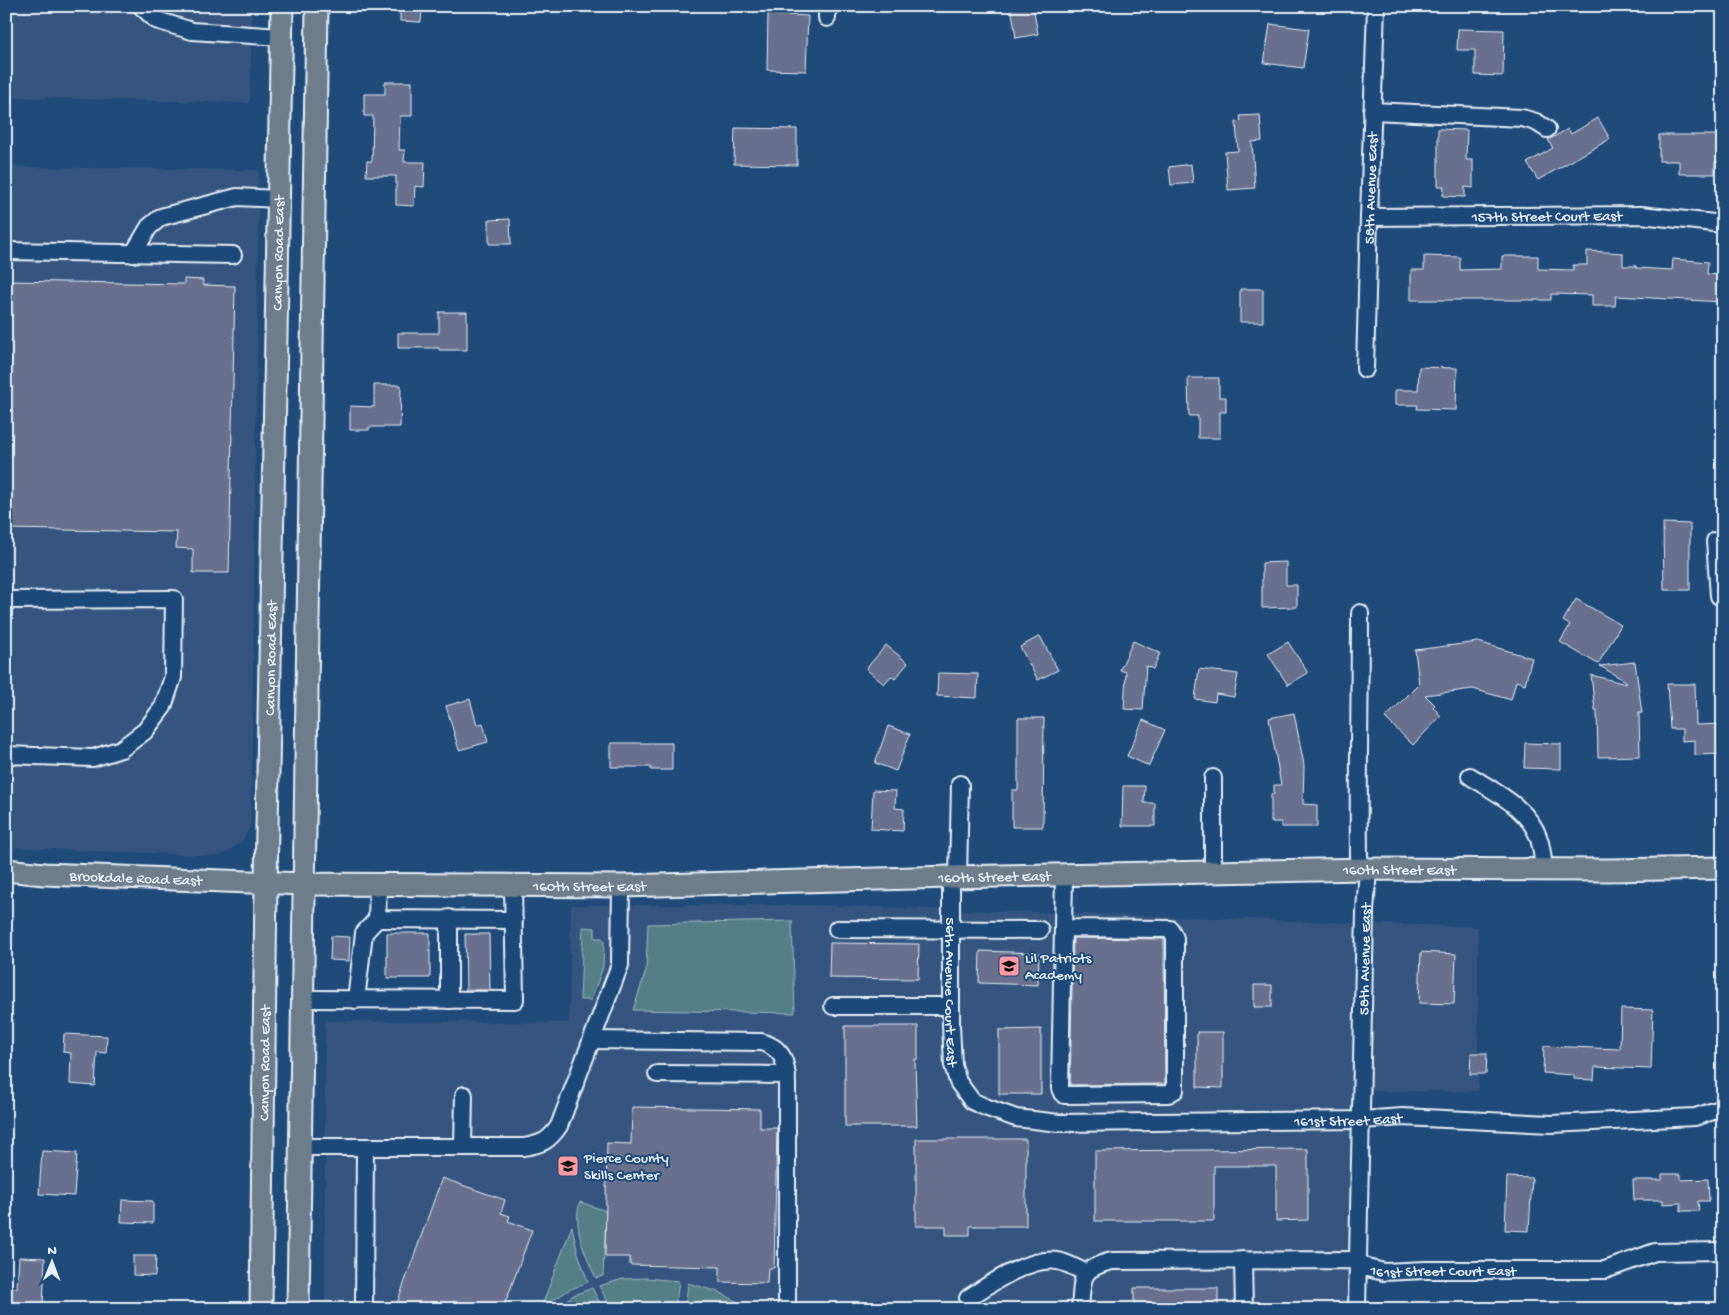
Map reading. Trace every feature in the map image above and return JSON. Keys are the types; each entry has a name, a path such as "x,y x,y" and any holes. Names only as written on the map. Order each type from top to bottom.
{"main road":[{"name":"Canyon Road East","path":"261,1309 266,883 282,6"},
{"path":"298,1309 318,6"},
{"name":"160th Street East","path":"266,883 621,886 1368,869 1723,868"},
{"name":"Brookdale Road East","path":"6,870 44,874 266,883"}],"street":[{"path":"141,6 156,20 192,31 281,37"},
{"name":"58th Avenue East","path":"1365,369 1376,6"},
{"path":"1372,112 1522,118 1536,122 1547,129"},
{"path":"133,254 149,227 162,217 237,197 278,199"},
{"name":"157th Street Court East","path":"1369,217 1641,215 1723,224"},
{"path":"6,251 234,255"},
{"path":"1715,541 1719,596 1723,596"},
{"path":"6,600 174,598 174,661 169,692 163,707 145,731 121,748 93,758 6,755"},
{"name":"58th Avenue East","path":"1356,1309 1362,1120 1365,911 1368,869 1360,862 1359,856 1360,613"},
{"path":"1470,776 1500,795 1526,815 1539,838 1544,870"},
{"path":"1213,778 1213,873"},
{"name":"56th Avenue Court East","path":"960,784 951,930 953,1066 958,1082 972,1100"},
{"path":"1063,928 1170,929 1174,938 1175,1090 1168,1094 1064,1095 1062,1093 1060,1088 1063,928 1064,876"},
{"path":"356,1000 364,933 377,919 378,885"},
{"path":"303,1000 515,1000 513,885"},
{"path":"301,1147 524,1147 536,1145 552,1137 559,1126 620,965 621,886"},
{"path":"377,919 449,918 514,920"},
{"path":"449,918 449,1000"},
{"path":"837,929 1040,930"},
{"path":"833,1006 951,1006"},
{"path":"592,1040 761,1042 776,1048 785,1063 787,1074 787,1309"},
{"path":"657,1074 787,1074"},
{"path":"464,1095 464,1147"},
{"name":"161st Street East","path":"972,1100 985,1107 1016,1118 1059,1122 1362,1120 1402,1117 1552,1124 1695,1117 1720,1109 1723,1105"},
{"path":"364,1309 365,1147"},
{"name":"161st Street Court East","path":"1086,1273 1094,1266 1112,1261 1243,1260 1357,1260 1367,1268 1384,1272 1605,1270 1655,1252 1723,1251"},
{"path":"968,1298 999,1277 1034,1263 1056,1260 1086,1273 1082,1282 1080,1309"},
{"path":"1243,1260 1244,1309"}],"shaded area":[{"path":"6,6 252,6 250,103 6,97"},
{"path":"6,167 259,170 251,822 242,841 228,852 219,856 6,847"},
{"path":"571,905 814,905 1478,927 1478,1091 1371,1091 1364,1309 325,1309 325,1021 569,1023"}],"green space":[{"path":"792,921 795,1013 633,1010 646,971 648,924"},
{"path":"583,927 595,928 595,938 602,938 604,941 603,967 591,1000 580,1000"},
{"path":"580,1202 606,1211 603,1276 596,1278 581,1241 578,1221"},
{"path":"572,1226 577,1250 588,1282 569,1290 541,1308"},
{"path":"646,1278 679,1281 675,1309 612,1309 599,1286 623,1279"},
{"path":"688,1283 719,1292 751,1309 685,1309"},
{"path":"592,1288 603,1309 552,1309 574,1295"}],"building":[{"path":"400,6 422,6 421,22 400,21"},
{"path":"1011,6 1033,6 1038,34 1016,38"},
{"path":"768,14 808,16 806,71 767,70"},
{"path":"1270,24 1309,29 1303,68 1264,63"},
{"path":"1458,29 1504,30 1503,76 1475,75 1475,50 1457,50"},
{"path":"385,82 412,82 412,116 400,116 399,150 405,150 404,162 425,162 424,187 415,186 414,206 396,205 396,176 366,176 367,161 372,161 373,116 364,116 364,94 385,94"},
{"path":"1260,115 1262,141 1252,142 1255,188 1228,190 1225,152 1238,151 1236,122 1241,121 1240,116"},
{"path":"1598,118 1610,139 1538,180 1527,163 1553,148 1548,140 1568,129 1571,134"},
{"path":"735,128 797,129 797,165 734,164"},
{"path":"1438,129 1467,130 1466,160 1473,160 1473,188 1465,187 1465,197 1443,196 1444,186 1438,186"},
{"path":"1659,135 1723,135 1723,162 1715,162 1715,174 1679,174 1679,161 1659,161"},
{"path":"1191,164 1193,183 1171,185 1169,167"},
{"path":"510,219 511,244 489,244 489,220"},
{"path":"1587,251 1623,253 1623,266 1636,266 1636,268 1672,270 1673,259 1708,262 1707,274 1723,275 1723,302 1616,296 1615,306 1592,306 1592,295 1551,294 1551,300 1411,300 1411,270 1424,270 1424,256 1460,257 1460,270 1502,269 1502,256 1538,256 1538,269 1573,270 1573,265 1587,265"},
{"path":"184,279 203,280 203,285 235,286 229,573 193,573 193,549 176,548 177,532 6,529 6,281 184,284"},
{"path":"1240,289 1263,289 1263,322 1240,322"},
{"path":"439,312 467,312 467,350 398,348 398,333 439,333"},
{"path":"1419,367 1457,368 1456,410 1417,409 1418,405 1395,405 1395,390 1418,390"},
{"path":"1188,378 1219,378 1219,397 1226,397 1226,412 1220,412 1220,438 1198,438 1198,416 1189,416"},
{"path":"374,385 401,385 400,427 369,427 369,430 350,430 350,406 374,407"},
{"path":"1663,523 1690,524 1690,590 1664,590"},
{"path":"1286,562 1286,585 1297,585 1297,607 1262,608 1262,563"},
{"path":"1576,599 1621,625 1598,664 1560,642 1570,625 1563,621"},
{"path":"1040,636 1058,670 1038,680 1020,647"},
{"path":"1133,641 1160,653 1153,669 1146,666 1143,710 1124,709 1126,672 1120,670"},
{"path":"1288,642 1308,673 1288,685 1268,654"},
{"path":"1478,642 1532,658 1525,684 1516,681 1511,700 1473,689 1425,695 1435,705 1433,707 1441,716 1413,745 1385,718 1419,684 1415,650"},
{"path":"886,645 908,663 895,679 891,676 884,684 866,669"},
{"path":"1635,662 1642,713 1639,713 1640,756 1598,757 1597,710 1595,710 1591,675 1626,684 1627,682 1600,666"},
{"path":"1199,669 1238,674 1234,697 1216,694 1215,702 1195,699"},
{"path":"938,673 978,674 977,698 937,696"},
{"path":"1667,684 1695,684 1696,725 1723,724 1723,754 1695,755 1695,740 1682,741 1682,729 1670,729"},
{"path":"470,699 477,725 483,723 488,742 459,750 446,706"},
{"path":"1294,713 1304,765 1303,804 1317,805 1317,827 1281,827 1281,822 1271,822 1271,794 1274,794 1274,785 1281,785 1269,718"},
{"path":"1018,718 1044,718 1043,827 1012,827 1012,790 1018,790"},
{"path":"1143,720 1165,730 1149,766 1127,756"},
{"path":"888,726 910,734 896,771 875,763"},
{"path":"611,743 672,743 672,770 651,770 651,767 611,767"},
{"path":"1525,743 1561,744 1561,769 1524,768"},
{"path":"1123,786 1145,786 1144,803 1155,803 1155,826 1122,826"},
{"path":"873,790 896,791 895,808 904,809 903,831 871,829"},
{"path":"387,933 430,933 430,978 387,978"},
{"path":"465,934 489,934 490,990 466,990"},
{"path":"331,936 350,937 349,961 330,960"},
{"path":"1073,938 1164,939 1165,1084 1070,1085"},
{"path":"830,943 919,944 918,979 829,978"},
{"path":"980,951 1039,953 1038,985 979,983"},
{"path":"1421,952 1456,954 1454,1004 1419,1003"},
{"path":"1254,985 1272,985 1272,1007 1254,1007"},
{"path":"1621,1009 1653,1010 1651,1069 1595,1067 1594,1080 1574,1079 1574,1075 1543,1073 1544,1046 1620,1049"},
{"path":"845,1026 918,1026 918,1059 915,1059 917,1126 845,1126"},
{"path":"1041,1029 1041,1094 999,1094 999,1030"},
{"path":"1197,1032 1223,1032 1223,1088 1197,1087"},
{"path":"64,1034 107,1036 106,1053 97,1052 95,1086 70,1084 71,1053 63,1052"},
{"path":"1471,1053 1487,1053 1486,1074 1470,1074"},
{"path":"632,1107 760,1109 760,1128 777,1128 774,1268 768,1268 767,1283 720,1282 720,1267 630,1265 630,1257 605,1257 607,1143 631,1144"},
{"path":"916,1139 1026,1139 1026,1226 970,1226 970,1235 946,1235 946,1226 916,1226"},
{"path":"1308,1149 1308,1220 1276,1221 1276,1166 1214,1166 1214,1221 1095,1221 1095,1151"},
{"path":"42,1151 77,1153 74,1196 39,1194"},
{"path":"1662,1174 1681,1174 1681,1180 1708,1179 1709,1201 1698,1201 1699,1211 1681,1211 1681,1203 1663,1204 1663,1200 1634,1200 1633,1180 1662,1180"},
{"path":"1507,1177 1532,1178 1529,1231 1505,1230"},
{"path":"442,1178 505,1200 501,1213 510,1216 508,1221 532,1230 503,1309 395,1309"},
{"path":"122,1200 153,1201 153,1223 121,1222"},
{"path":"133,1256 156,1256 155,1276 133,1275"},
{"path":"19,1257 45,1258 43,1308 9,1306 9,1288 17,1288"},
{"path":"1134,1288 1218,1288 1218,1309 1134,1309"}],"place":[{"name":"Lil Patriots Academy","path":"1009,966"},
{"name":"Pierce County Skills Center","path":"568,1166"}]}
